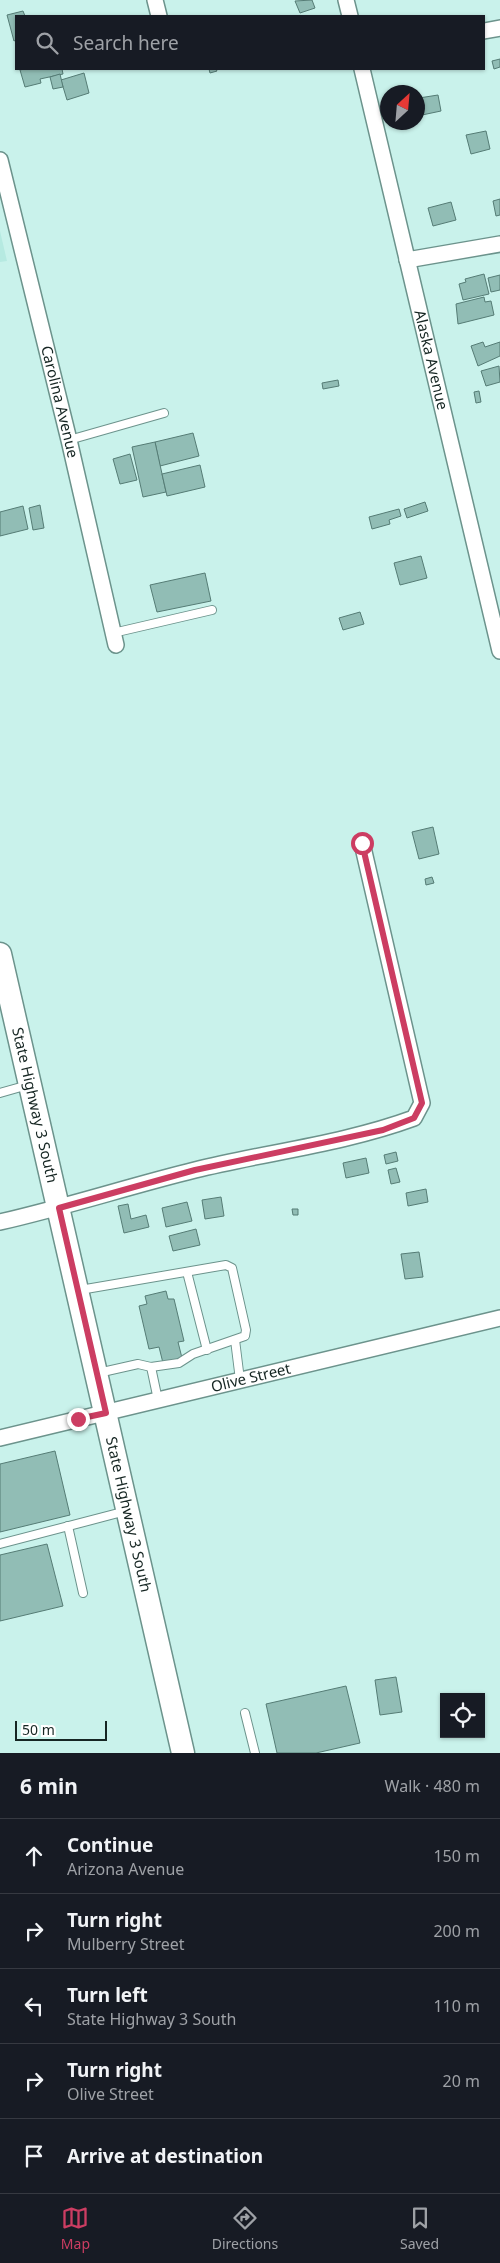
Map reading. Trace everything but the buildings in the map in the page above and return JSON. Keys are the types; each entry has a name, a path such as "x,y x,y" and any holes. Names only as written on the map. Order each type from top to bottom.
{"main road":[{"name":"State Highway 3 South","path":"0,954 183,1753"}],"street":[{"path":"155,0 159,15"},
{"path":"346,0 350,15"},
{"path":"485,31 500,28"},
{"name":"Alaska Avenue","path":"362,70 500,651"},
{"name":"Carolina Avenue","path":"0,160 69,440 114,639"},
{"path":"407,260 500,244"},
{"path":"0,1222 59,1208 195,1170 383,1130 414,1118 422,1103 362,843"},
{"name":"Olive Street","path":"0,1438 500,1318"}],"lane":[{"path":"69,440 164,413"},
{"path":"114,639 212,610"},
{"path":"0,1092 30,1085"},
{"path":"78,1290 226,1265 232,1268 246,1330 245,1336 193,1354 179,1363 150,1367 138,1364 97,1374"},
{"path":"186,1272 207,1350"},
{"path":"235,1340 240,1380"},
{"path":"150,1367 158,1400"},
{"path":"0,1544 128,1511"},
{"path":"68,1526 83,1593"},
{"path":"245,1713 255,1753"}],"shaded area":[{"path":"0,231 7,261 0,262"}],"route":[{"path":"78,1419 106,1413 59,1208 195,1170 383,1130 414,1118 422,1103 362,843"}]}
